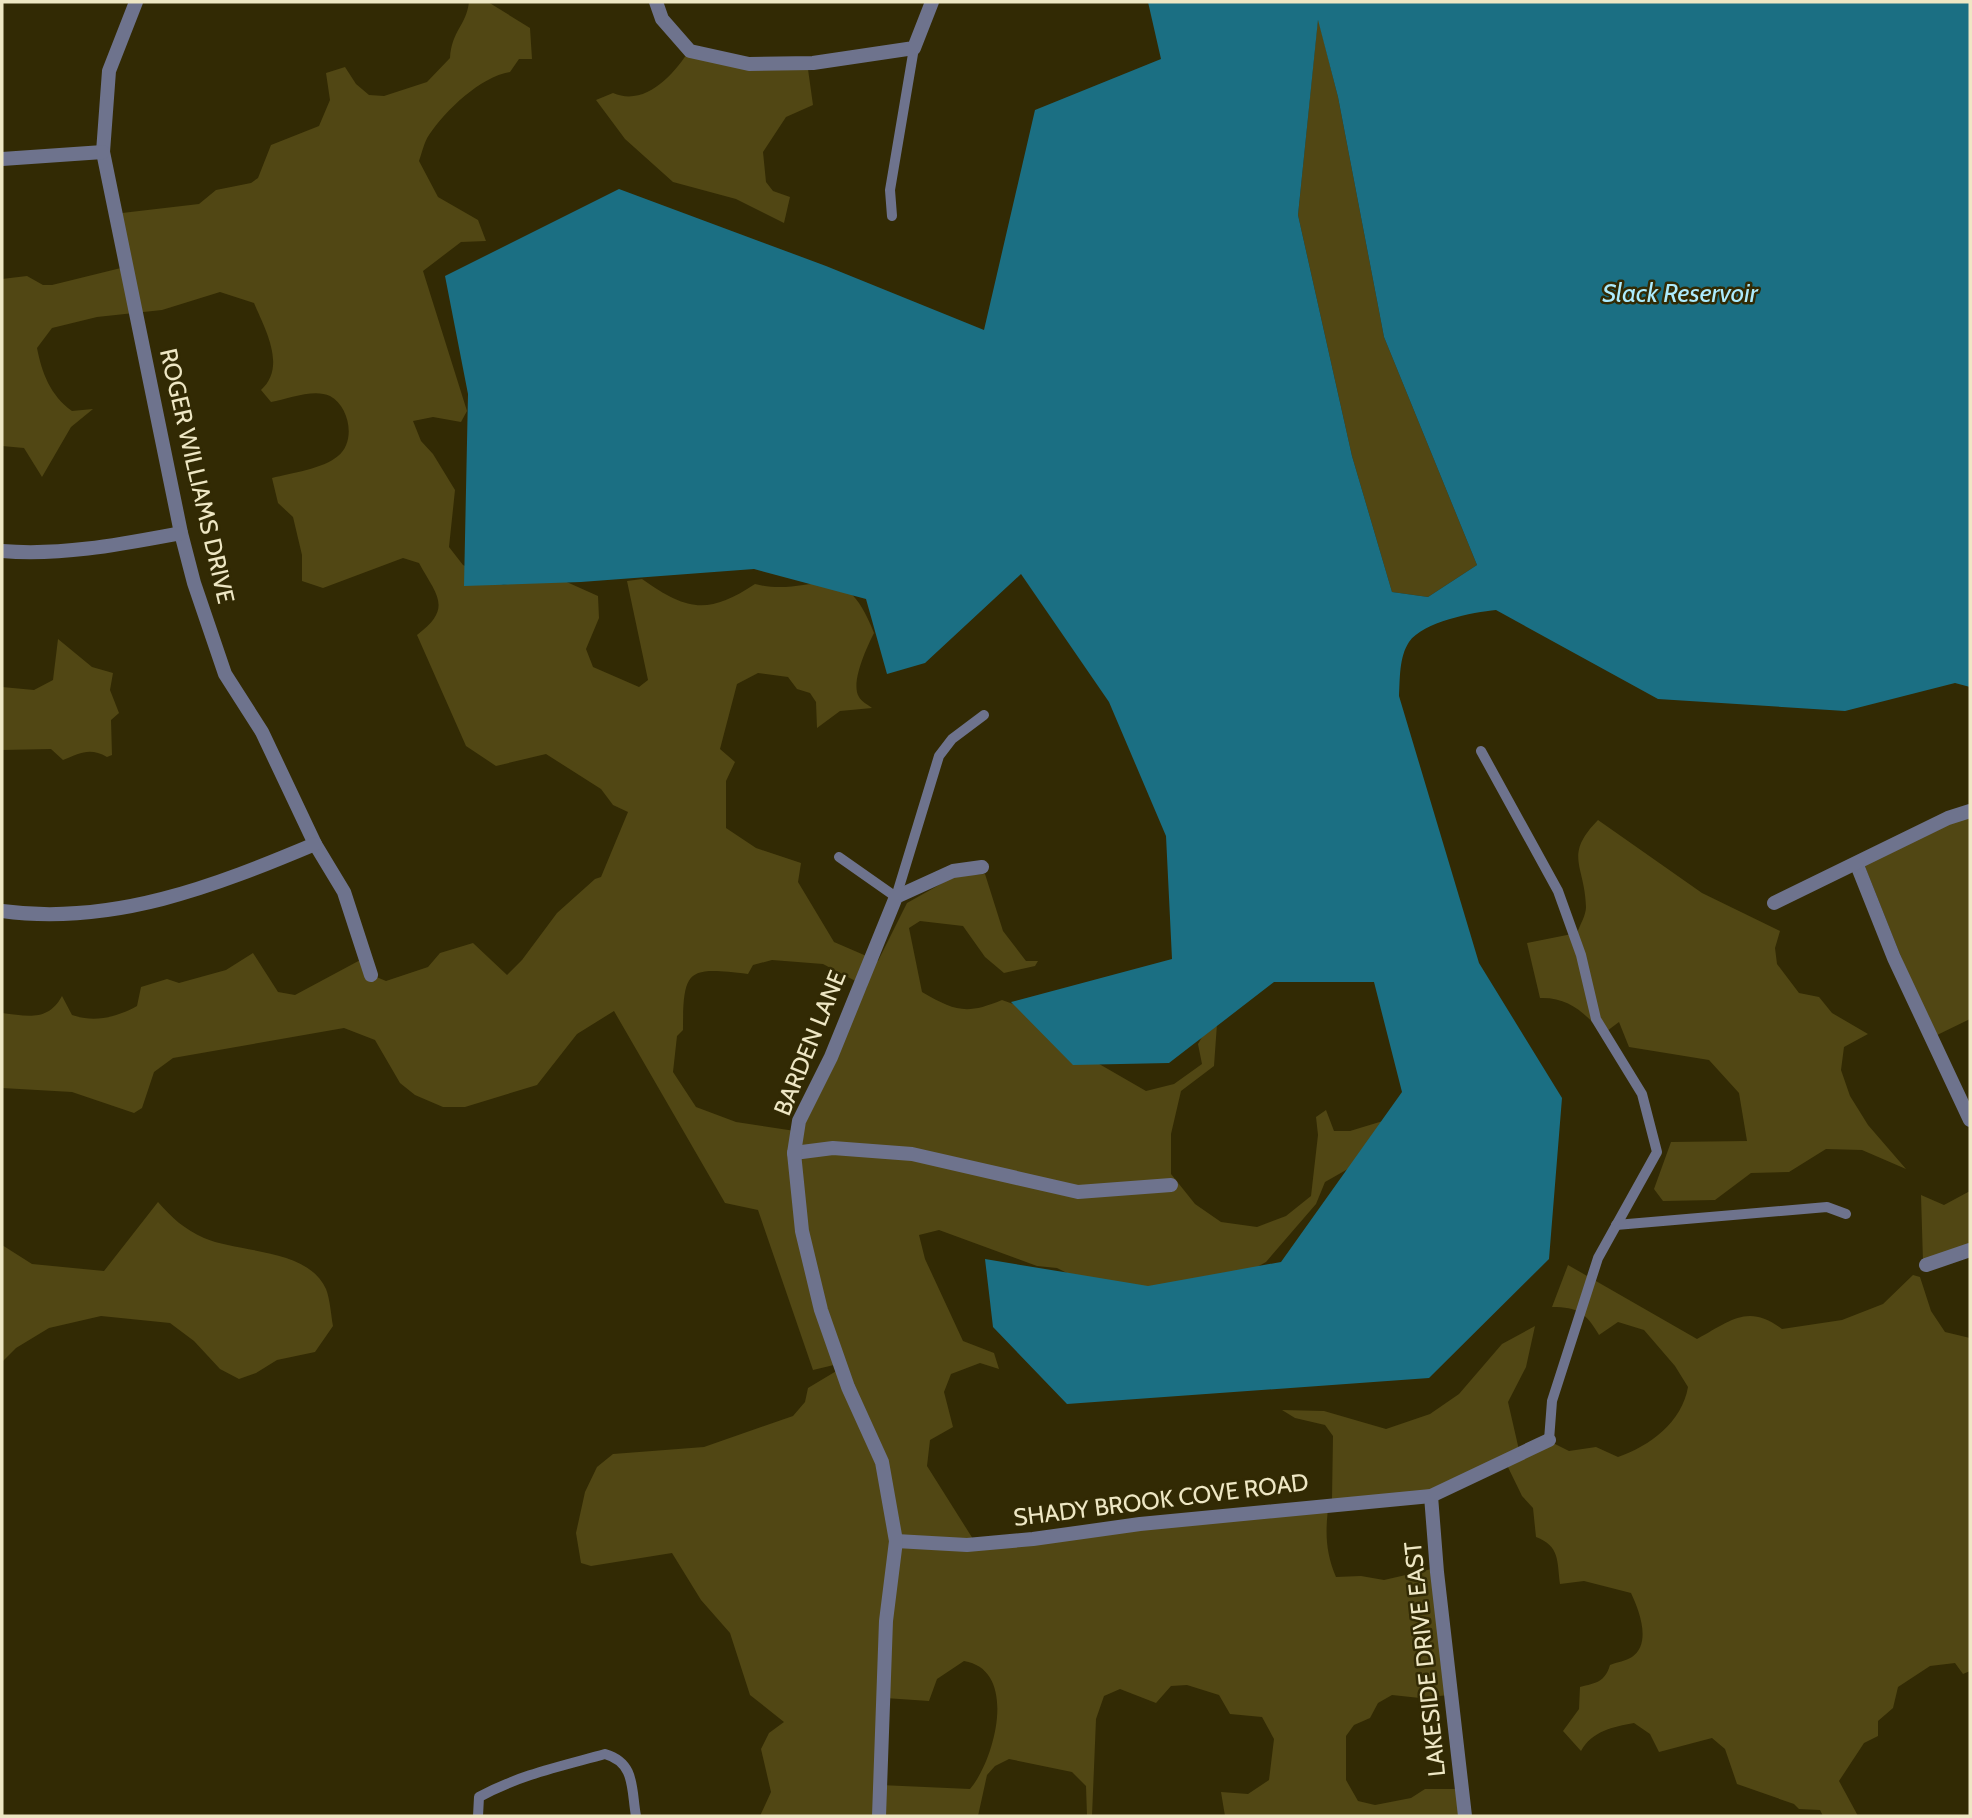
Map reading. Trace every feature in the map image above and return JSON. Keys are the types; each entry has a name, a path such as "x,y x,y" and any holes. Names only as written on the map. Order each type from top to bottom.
{"street":[{"name":"ROGER WILLIAMS DRIVE","path":"136,2 109,71 103,152 181,533 198,595 225,674 262,732 315,844 344,892 371,975"},
{"path":"656,2 662,19 691,51 748,65 813,63 914,48 932,2"},
{"path":"2,159 103,152"},
{"path":"2,551 28,553 101,548 181,533"},
{"path":"1774,903 1857,865 1948,818 1970,811"},
{"path":"2,912 56,915 118,911 182,895 315,844"},
{"path":"1857,865 1894,958 1970,1120"},
{"path":"896,897 953,871 982,867"},
{"name":"BARDEN LANE","path":"879,1816 886,1621 896,1541 882,1462 848,1387 821,1310 802,1231 794,1153 799,1121 831,1058 896,897"},
{"path":"794,1153 834,1148 912,1154 1078,1192 1171,1185"},
{"path":"1926,1265 1970,1250"},
{"name":"SHADY BROOK COVE ROAD","path":"896,1541 967,1545 1140,1524 1431,1496 1549,1440"},
{"name":"LAKESIDE DRIVE EAST","path":"1431,1496 1465,1816"}],"lane":[{"path":"892,216 890,190 914,48"},
{"path":"839,857 896,897 939,757 953,739 984,715"},
{"path":"1480,751 1558,891 1581,955 1596,1019 1642,1094 1657,1153 1598,1258 1556,1388 1549,1440"},
{"path":"1616,1225 1827,1207 1846,1214"},
{"path":"476,1816 480,1797 516,1779 605,1754 618,1757 627,1766 636,1816"}],"shaded area":[{"path":"469,2 488,2 530,28 532,59 519,59 510,72 487,80 454,105 429,135 419,161 438,197 478,220 486,241 461,242 423,271 467,411 461,422 433,417 413,421 421,441 433,454 455,490 449,547 463,565 503,585 551,575 598,596 599,618 586,649 593,667 639,687 648,680 627,581 642,579 672,598 698,605 724,601 755,584 775,587 824,583 837,585 850,592 862,608 874,633 860,665 857,683 859,697 872,708 840,711 817,728 816,702 810,693 797,689 788,677 758,673 737,684 720,749 735,762 726,781 726,828 756,848 801,863 798,882 834,942 878,961 907,903 955,876 985,874 1003,931 1026,961 1038,961 1035,966 1004,973 985,957 963,926 920,921 909,928 922,992 961,1009 979,1008 1002,1000 1019,1006 1068,1046 1146,1091 1174,1084 1202,1064 1198,1044 1218,1010 1214,1066 1181,1091 1171,1134 1171,1174 1195,1204 1221,1222 1257,1227 1286,1216 1311,1196 1318,1135 1316,1117 1326,1110 1334,1131 1350,1131 1396,1117 1390,1145 1325,1182 1316,1204 1266,1262 1215,1290 1174,1306 1081,1280 1057,1268 1037,1266 939,1230 919,1235 925,1259 963,1341 994,1353 999,1369 980,1363 951,1374 944,1392 953,1427 930,1440 927,1466 973,1539 1332,1499 1333,1436 1325,1425 1295,1418 1282,1410 1324,1411 1386,1429 1430,1414 1459,1394 1502,1344 1535,1326 1526,1367 1508,1402 1519,1450 1545,1439 1569,1451 1596,1447 1618,1457 1630,1452 1653,1439 1672,1422 1685,1400 1688,1387 1675,1366 1644,1330 1618,1322 1599,1335 1590,1321 1575,1310 1552,1307 1568,1265 1697,1339 1739,1317 1759,1317 1782,1329 1842,1320 1883,1304 1913,1275 1920,1277 1931,1311 1945,1332 1970,1338 1970,1671 1963,1674 1955,1663 1930,1666 1898,1687 1893,1708 1878,1721 1878,1736 1864,1743 1839,1781 1858,1816 1823,1816 1820,1810 1799,1809 1794,1804 1737,1784 1725,1749 1712,1738 1659,1752 1650,1734 1634,1723 1597,1734 1581,1751 1563,1731 1579,1709 1580,1687 1599,1681 1610,1665 1632,1657 1638,1651 1643,1635 1640,1617 1631,1593 1584,1581 1560,1584 1556,1555 1549,1545 1536,1537 1533,1508 1522,1496 1505,1461 1431,1494 1329,1502 1328,1549 1336,1577 1361,1576 1384,1580 1436,1568 1449,1695 1420,1698 1392,1695 1378,1703 1370,1718 1354,1725 1346,1736 1346,1780 1358,1801 1375,1805 1411,1798 1425,1789 1461,1789 1464,1816 1225,1816 1221,1792 1248,1794 1269,1780 1274,1739 1262,1717 1230,1714 1219,1695 1187,1685 1171,1686 1156,1703 1120,1689 1104,1696 1096,1719 1092,1816 1087,1816 1086,1786 1072,1772 1009,1759 995,1766 987,1775 978,1816 760,1816 771,1792 761,1749 769,1733 784,1722 750,1695 730,1633 701,1600 672,1553 591,1566 581,1563 576,1533 585,1492 597,1467 613,1454 704,1447 793,1416 805,1402 808,1388 838,1370 838,1364 813,1370 758,1210 725,1203 614,1011 577,1034 537,1085 465,1107 443,1107 415,1095 400,1083 375,1040 344,1028 173,1058 154,1072 142,1108 134,1113 72,1092 2,1088 2,1013 28,1016 43,1014 62,996 72,1015 89,1019 114,1016 137,1006 141,987 167,979 179,983 226,970 253,953 278,992 295,995 364,958 374,976 386,981 428,967 440,953 473,943 507,975 522,960 557,913 595,879 601,877 628,812 613,805 601,789 546,754 496,766 466,746 417,635 428,626 438,609 436,593 419,563 403,558 323,588 302,581 302,555 293,517 278,503 272,478 316,467 338,456 347,442 348,425 342,408 330,396 316,393 271,402 261,390 269,381 273,359 268,336 254,303 220,292 162,310 97,317 52,328 37,348 48,383 64,405 72,411 93,409 71,427 42,477 24,448 2,446 2,279 27,276 43,285 52,285 125,267 122,213 199,204 216,190 251,183 258,178 271,145 319,126 330,100 326,73 345,67 356,84 369,95 384,96 427,82 450,58 453,41","holes":["772,960 823,964 867,987 808,1099 795,1131 736,1122 696,1107 673,1072 677,1036 683,1030 685,994 693,976 713,971 748,974 753,965","964,1661 981,1668 992,1681 997,1698 994,1738 979,1776 970,1789 880,1785 885,1698 929,1701 937,1679"]},
{"path":"1318,18 1338,97 1384,337 1477,565 1428,597 1392,592 1352,456 1298,215"},
{"path":"690,49 750,62 807,62 813,105 786,117 763,152 766,182 773,191 790,197 784,223 736,199 673,182 625,139 596,100 613,93 636,96 647,92 658,86 676,69"},
{"path":"58,639 92,667 113,673 110,690 119,713 111,720 112,755 107,757 95,752 85,752 63,760 51,749 2,750 2,687 34,690 53,680"},
{"path":"1970,809 1970,1019 1933,1037 1862,859"},
{"path":"1598,820 1702,893 1780,931 1775,948 1777,964 1799,993 1819,997 1832,1013 1868,1034 1844,1047 1841,1070 1850,1096 1868,1125 1906,1169 1862,1150 1826,1149 1789,1172 1751,1173 1715,1200 1663,1201 1654,1189 1671,1142 1747,1141 1739,1093 1709,1060 1629,1047 1619,1022 1603,1034 1590,1019 1568,1003 1540,998 1527,943 1577,933 1586,907 1578,861 1579,852 1587,832"},
{"path":"1970,1191 1970,1248 1923,1262 1921,1195 1944,1205"},
{"path":"158,1202 179,1223 204,1238 288,1259 317,1276 326,1289 333,1326 315,1352 277,1360 256,1373 239,1379 220,1369 194,1341 170,1323 101,1316 49,1328 16,1348 2,1362 2,1245 32,1264 104,1271"}],"water":[{"name":"Slack Reservoir","path":"1148,2 1970,2 1970,687 1955,683 1845,711 1658,699 1496,610 1449,619 1416,635 1403,654 1399,696 1479,963 1562,1098 1549,1259 1429,1378 1067,1404 993,1327 985,1259 1148,1286 1281,1262 1402,1092 1374,982 1274,982 1169,1063 1073,1065 1011,1002 1172,959 1166,836 1109,702 1021,574 925,663 887,674 866,599 754,569 581,582 464,586 468,394 445,276 619,189 826,266 984,330 1035,110 1161,59","holes":["1318,20 1338,97 1384,337 1477,565 1428,597 1392,592 1352,456 1298,215"]}]}
